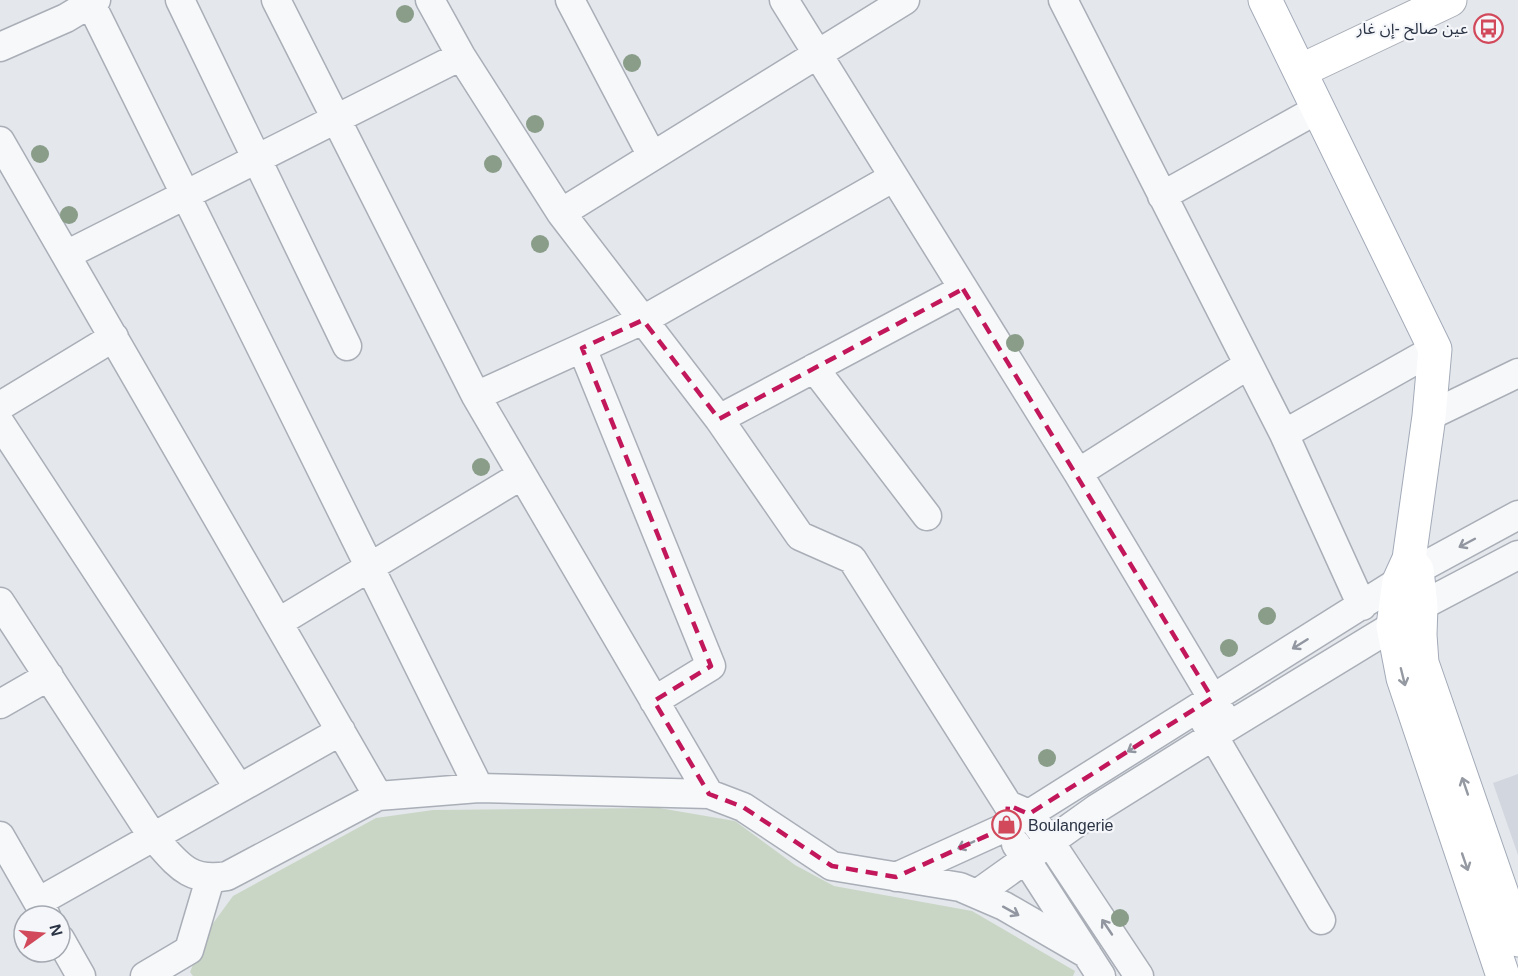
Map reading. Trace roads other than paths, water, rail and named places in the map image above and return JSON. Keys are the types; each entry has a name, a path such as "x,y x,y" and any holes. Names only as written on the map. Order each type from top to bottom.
{"main road":[{"path":"1265,0 1436,349 1408,570 1393,626 1402,678 1503,976"},
{"path":"1300,71 1448,0"},
{"path":"1408,570 1421,606 1422,663 1518,940"}],"street":[{"path":"180,0 347,346"},
{"path":"276,0 476,396 709,794"},
{"path":"430,0 461,56 561,213 718,419 800,537 852,559 1014,816 1025,860 1094,965"},
{"path":"570,0 652,156"},
{"path":"784,0 1078,473 1221,730 1321,920"},
{"path":"561,213 905,0"},
{"path":"1063,0 1284,434 1362,606"},
{"path":"0,47 66,18 92,1 479,788"},
{"path":"66,255 461,56"},
{"path":"1162,196 1318,109"},
{"path":"0,141 378,796"},
{"path":"476,396 643,320 894,177"},
{"path":"718,419 963,289"},
{"path":"0,406 114,337"},
{"path":"582,348 711,666 654,701"},
{"path":"1284,434 1436,349"},
{"path":"1078,473 1248,365"},
{"path":"814,368 927,516"},
{"path":"1429,416 1518,373"},
{"path":"0,423 239,788"},
{"path":"279,622 522,476"},
{"path":"896,877 1014,816 1205,703 1362,606 1408,570 1518,515"},
{"path":"977,894 1096,809 1221,730 1393,626 1421,606 1518,555"},
{"path":"0,602 153,837 183,869 210,879 227,876 378,796 479,788 709,794 743,807 832,866 960,887 977,894 1004,906 1094,965"},
{"path":"0,704 49,676"},
{"path":"50,904 153,837 341,731"},
{"path":"1014,816 1050,842 1139,976"},
{"path":"0,836 39,904"},
{"path":"145,976 189,950 210,879"},
{"path":"72,960 81,976"}],"place":[{"name":"عين صالح -إن غار","path":"1489,28"},
{"name":"Boulangerie","path":"1007,825"}]}
